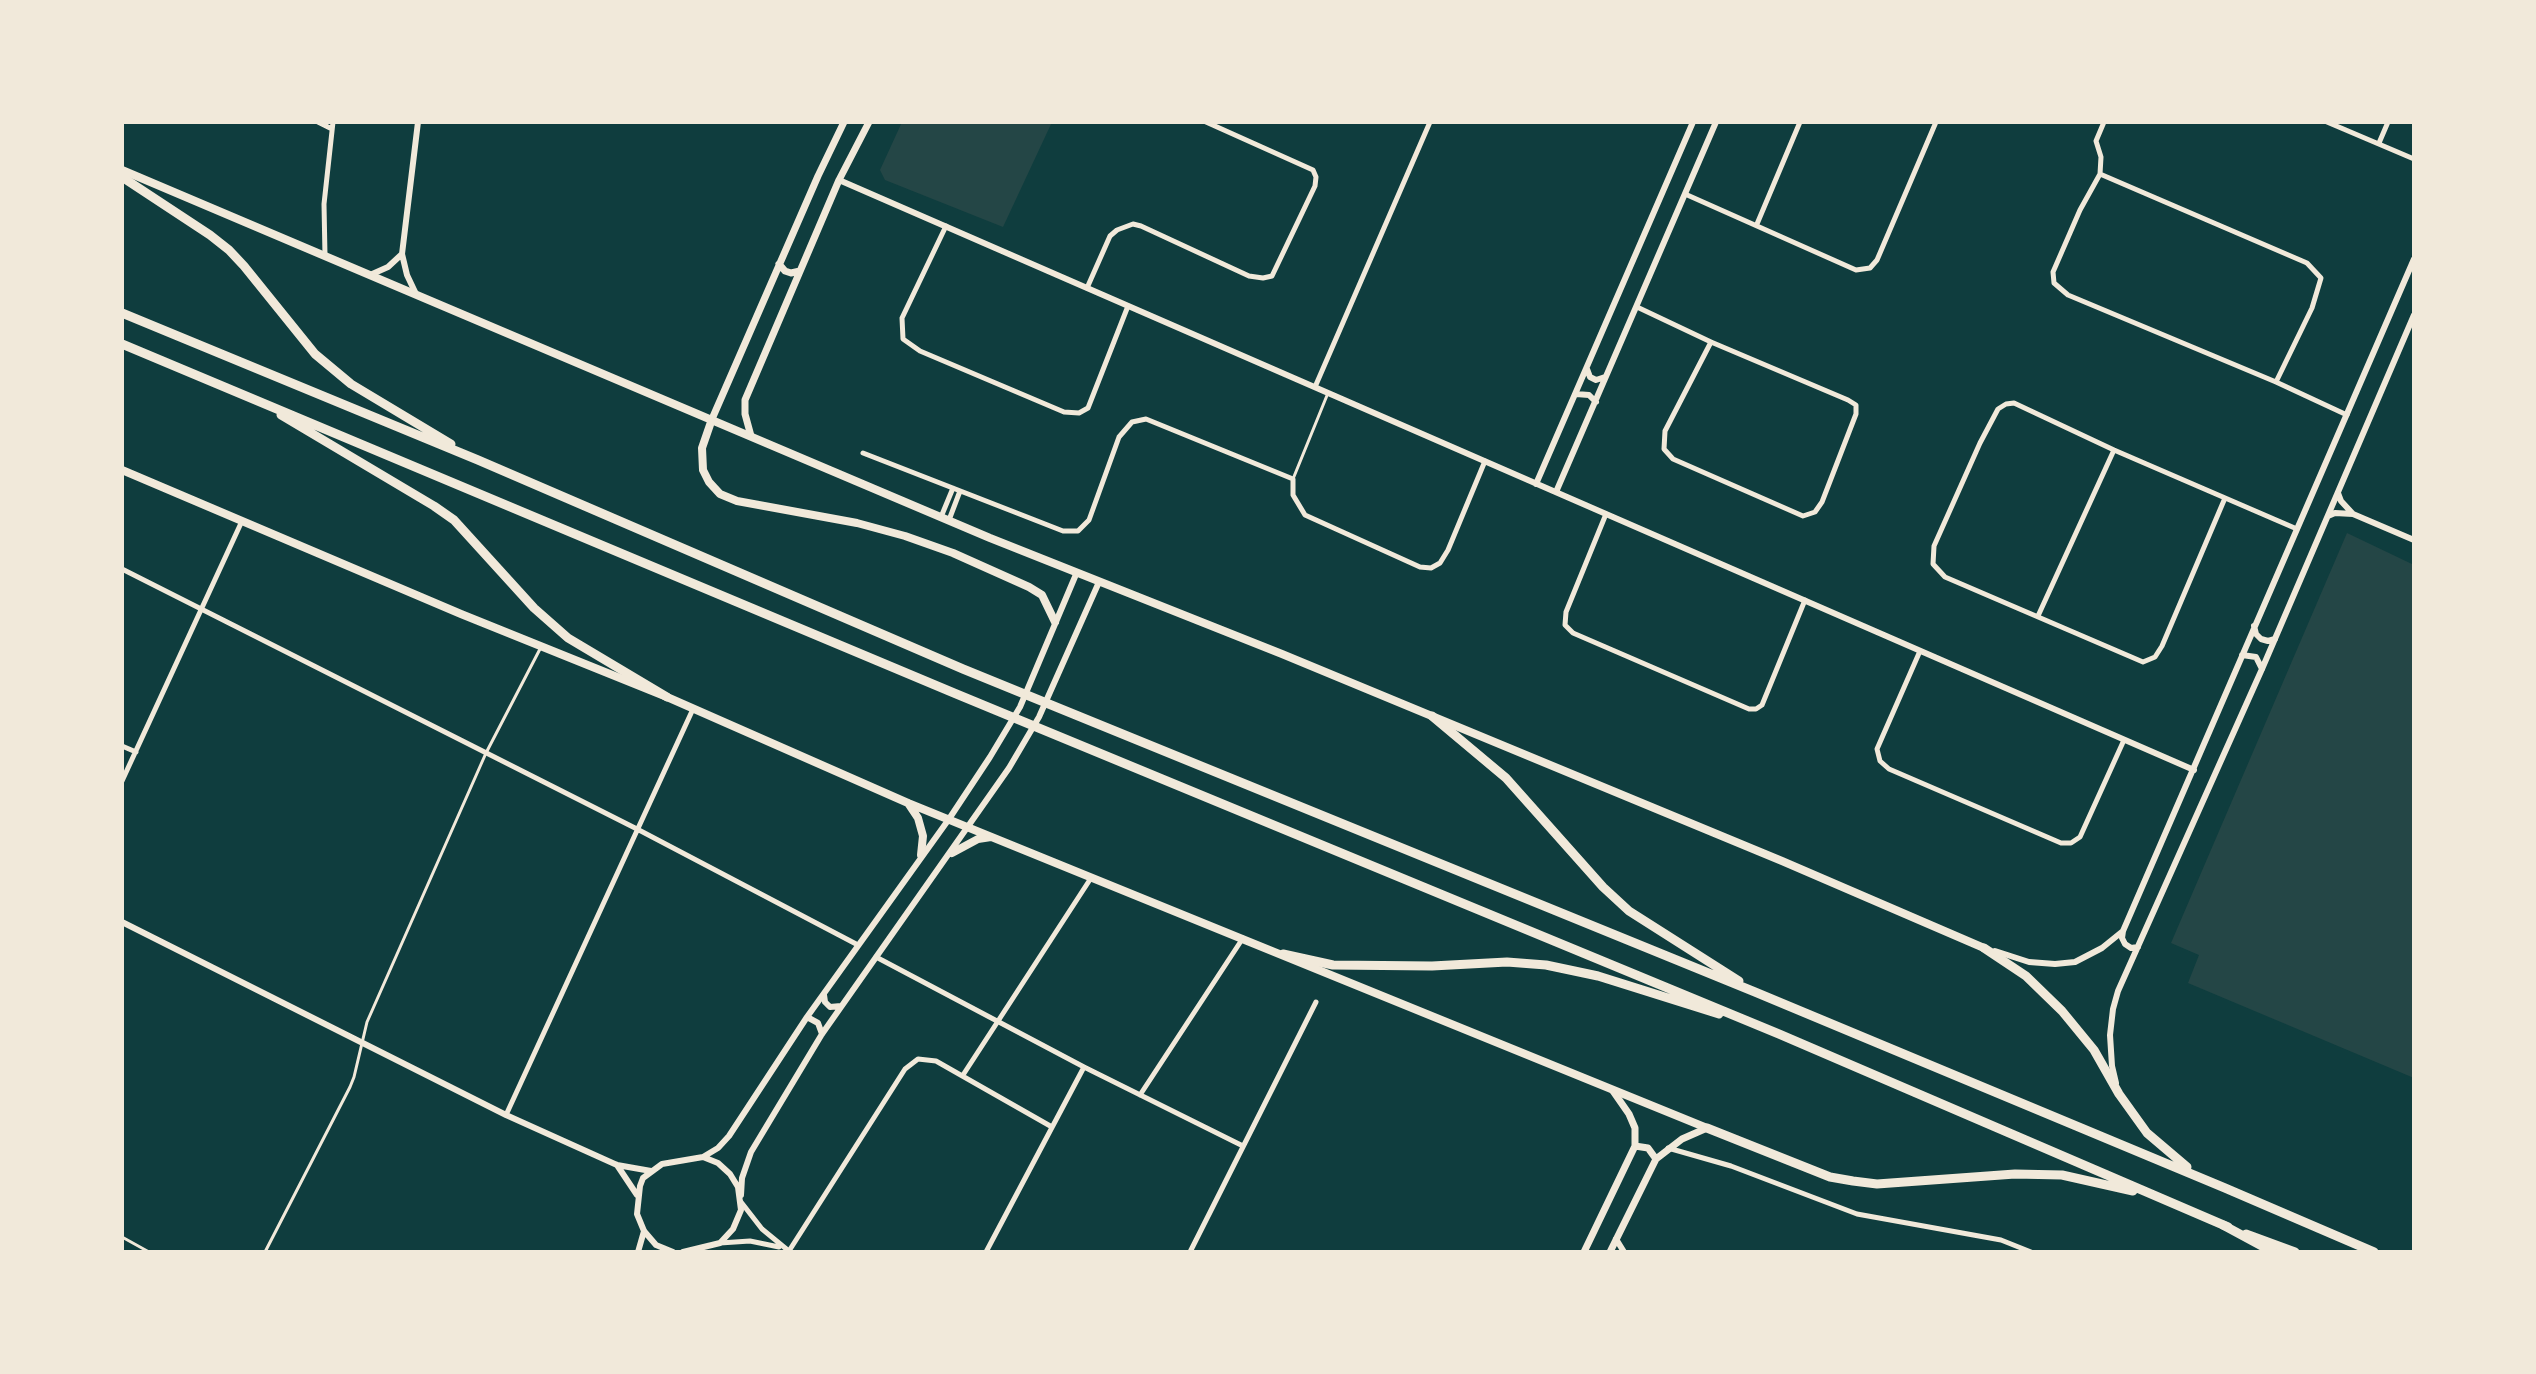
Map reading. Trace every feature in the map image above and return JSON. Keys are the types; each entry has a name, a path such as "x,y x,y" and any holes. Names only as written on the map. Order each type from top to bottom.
{"highway":[{"path":"122,177 229,250 315,354 351,384 478,460"},
{"path":"122,313 478,460 963,669 1755,992 2374,1252"},
{"path":"122,344 1779,1034 2223,1225 2295,1252"},
{"path":"254,399 454,520 534,608 568,638 667,697"},
{"path":"1432,716 1506,778 1603,887 1629,911 1755,992"},
{"path":"1984,948 2026,976 2062,1011 2094,1050 2119,1094 2147,1133 2183,1165 2225,1188"},
{"path":"1283,954 1333,965 1507,962 1546,965 1598,976 1779,1034"},
{"path":"1707,1128 1830,1177 1853,1181 1877,1184 2015,1174 2062,1175 2156,1196"},
{"path":"2223,1225 2273,1252"}],"main road":[{"path":"844,122 712,419 702,448 703,470 720,494 737,501 857,523 953,553 1042,595 1055,622"},
{"path":"751,436 745,400 839,180 869,122"},
{"path":"122,170 945,519 1432,716 1984,948"},
{"path":"779,264 785,271 800,271"},
{"path":"122,470 540,647 667,697 908,803 1707,1128"},
{"path":"908,803 921,827 921,855"},
{"path":"952,853 978,839 993,836"},
{"path":"1584,1252 1635,1146 1635,1128 1613,1091"},
{"path":"1610,1252 1656,1159 1667,1148 1707,1128"},
{"path":"1635,1146 1648,1148 1656,1159"}],"street":[{"path":"318,122 332,126 324,204 325,256"},
{"path":"416,294 402,254 418,122"},
{"path":"1087,288 1110,236 1133,224 1249,276 1272,276 1315,186 1313,170 1206,122"},
{"path":"1315,387 1430,122"},
{"path":"1536,484 1693,122"},
{"path":"1556,492 1716,122"},
{"path":"1757,225 1800,122"},
{"path":"1685,194 1856,270 1870,268 1877,260 1936,122"},
{"path":"2104,122 2096,141 2101,157 2100,174 2080,210 2053,272 2054,283 2068,295 2347,415"},
{"path":"2327,122 2414,159"},
{"path":"2378,144 2388,122"},
{"path":"2100,174 2307,263 2321,278 2312,308 2276,382"},
{"path":"839,180 2194,770"},
{"path":"946,226 902,318 903,339 920,351 1064,412 1079,413 1088,408 1128,306"},
{"path":"370,275 388,267 402,254"},
{"path":"2138,947 2131,948 2125,944 2123,931 2414,259"},
{"path":"1637,307 1856,405 1856,414 1822,502 1815,512 1803,516 1673,459 1664,449 1665,431 1711,342"},
{"path":"2119,1094 2112,1066 2110,1035 2118,991 2262,669 2414,315"},
{"path":"1587,366 1587,372 1596,380 1607,376"},
{"path":"1576,394 1585,393 1596,402"},
{"path":"2225,498 2162,646 2155,657 2143,662 1945,577 1933,564 1934,546 1980,443 1998,409 2014,403 2297,529"},
{"path":"863,453 1063,531 1078,531 1089,520 1119,437 1132,422 1146,419 1293,479 1293,495 1305,515 1420,567 1431,568 1440,563 1448,550 1485,461"},
{"path":"2037,616 2114,450"},
{"path":"945,519 953,488"},
{"path":"945,519 960,491"},
{"path":"2338,493 2353,514"},
{"path":"1606,514 1566,612 1565,625 1573,633 1749,709 1756,709 1762,705 1805,600"},
{"path":"2327,516 2353,514 2414,540"},
{"path":"122,781 242,520"},
{"path":"122,569 637,829 858,945"},
{"path":"673,1252 656,1245 644,1231 637,1214 637,1195 643,1178 662,1164 703,1157 718,1148 729,1136 807,1017 990,757 1020,707 1077,572"},
{"path":"720,1243 738,1220 742,1178 751,1152 822,1034 1009,768 1039,717 1099,582"},
{"path":"2254,626 2261,639 2275,639"},
{"path":"1920,651 1877,749 1880,761 1889,769 2061,843 2071,843 2080,837 2124,740"},
{"path":"2242,655 2256,657 2262,669"},
{"path":"506,1115 693,709"},
{"path":"122,746 136,752"},
{"path":"963,1075 1093,876"},
{"path":"122,922 506,1115 617,1165 651,1171"},
{"path":"1984,948 2029,962 2075,962 2102,948 2123,931"},
{"path":"1140,1095 1243,938"},
{"path":"876,957 1084,1067 1243,1146"},
{"path":"826,992 825,1002 830,1007 842,1006"},
{"path":"1190,1252 1316,1002"},
{"path":"807,1017 818,1023 822,1034"},
{"path":"788,1250 905,1069 918,1059 936,1061 1052,1127"},
{"path":"986,1252 1084,1067"},
{"path":"1667,1148 1731,1166 1857,1214 2001,1240 2031,1252"},
{"path":"703,1157 725,1168 762,1229 788,1250"},
{"path":"617,1165 637,1195"},
{"path":"638,1252 644,1231"},
{"path":"1616,1239 1624,1252"},
{"path":"683,1252 720,1243 750,1241 788,1250"}],"lane":[{"path":"1293,479 1329,393"},
{"path":"265,1252 350,1087 367,1022 486,753 540,647"},
{"path":"122,1237 149,1252"}],"shaded area":[{"path":"902,122 1052,122 1003,227 885,180 880,170"},
{"path":"2347,533 2414,565 2414,1078 2188,983 2199,955 2171,943"}]}
